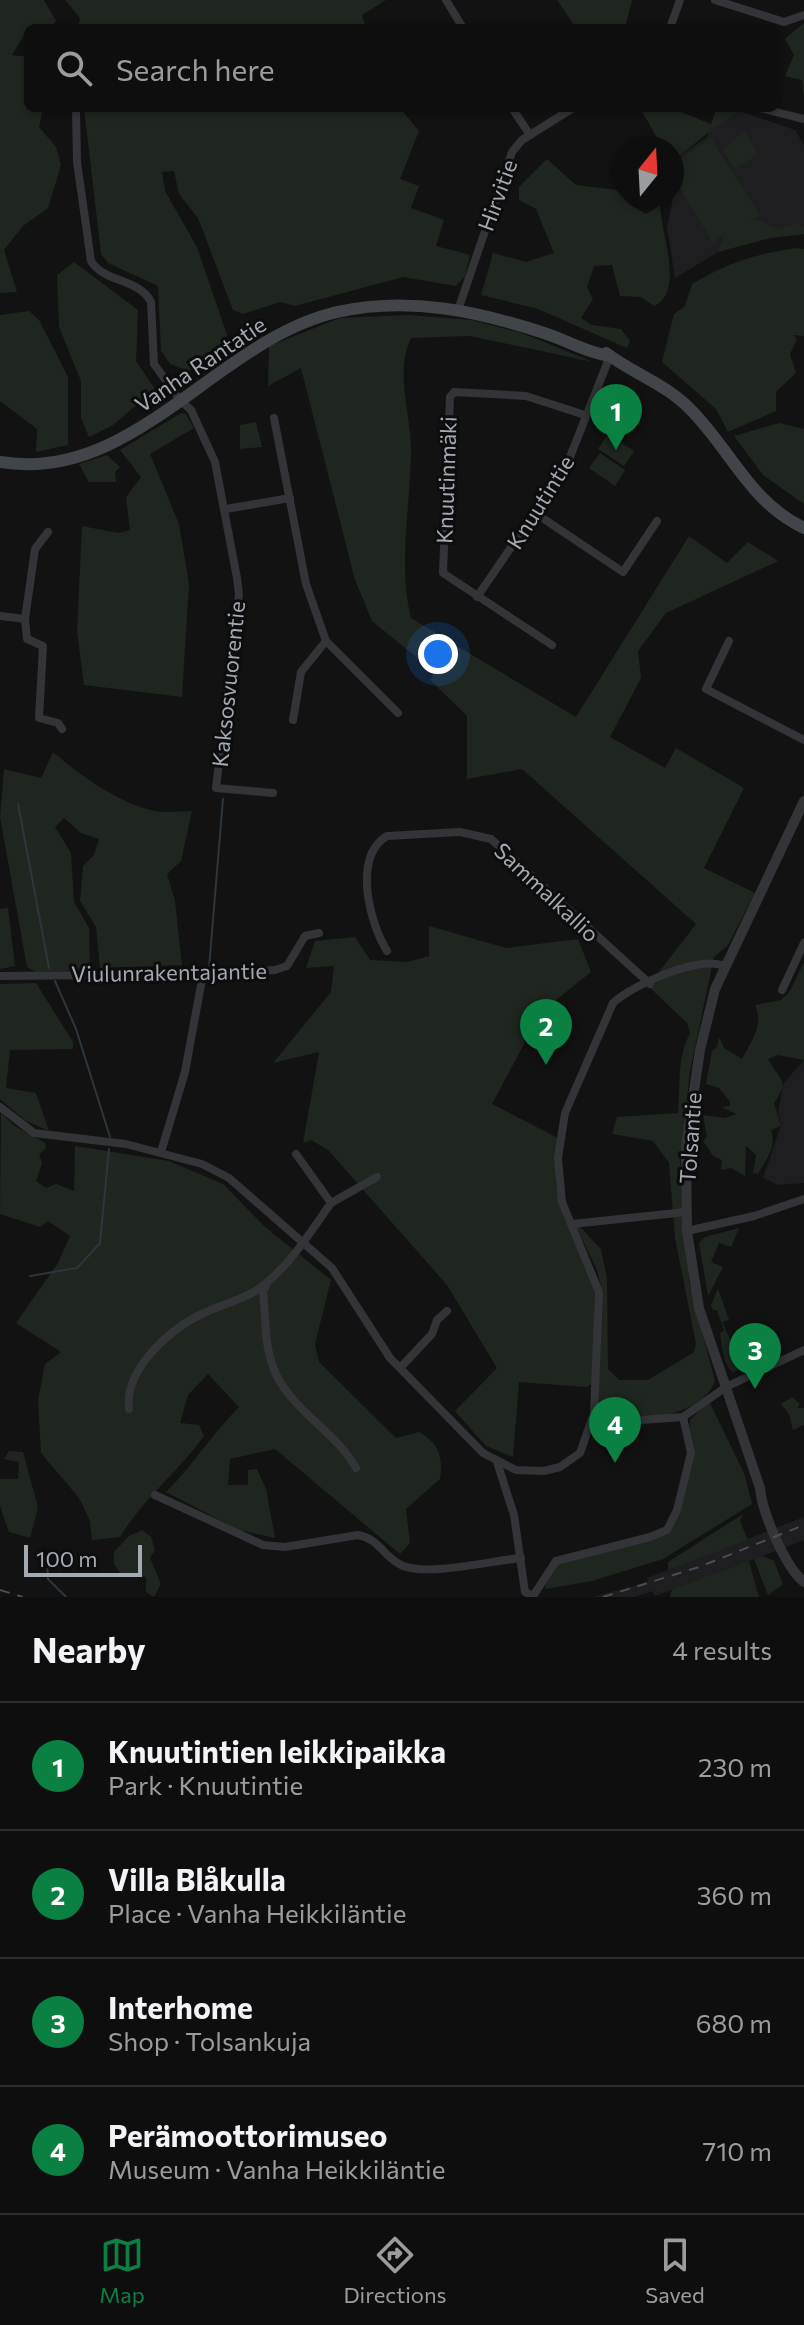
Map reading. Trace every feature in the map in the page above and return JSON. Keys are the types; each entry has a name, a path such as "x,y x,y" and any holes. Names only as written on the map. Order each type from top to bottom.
{"main road":[{"name":"Vanha Rantatie","path":"0,462 46,464 97,451 117,442 251,351 317,318 382,306 458,310 565,340 610,356 643,373 687,406 749,487 782,516 804,528"}],"street":[{"path":"446,0 461,24"},
{"path":"671,24 680,0"},
{"path":"715,0 784,22 804,15"},
{"name":"Kaksosvuorentie","path":"76,112 77,162 91,261 101,272 147,294 151,302 154,364 180,400 192,411 211,452 226,509 239,594 216,788 273,793"},
{"path":"515,112 530,135"},
{"name":"Hirvitie","path":"458,310 517,144 567,112"},
{"path":"776,112 804,119"},
{"name":"Knuutintie","path":"477,597 568,461 610,356"},
{"name":"Knuutinmäki","path":"552,645 443,573 450,395 454,392 526,396 585,415"},
{"path":"274,418 306,584 326,641 398,713"},
{"path":"226,509 290,498"},
{"path":"535,513 623,572 657,521"},
{"path":"48,532 35,549 24,634 39,641 45,650 39,718 58,723 62,729"},
{"path":"0,616 25,619"},
{"path":"293,720 301,672 326,641"},
{"path":"729,641 706,689 804,740"},
{"name":"Tolsantie","path":"804,801 724,966 712,1002 692,1097 686,1145 687,1231 699,1308 760,1488 761,1502 775,1528 788,1565 804,1582"},
{"name":"Sammalkallio","path":"387,951 373,925 367,890 374,852 383,837 460,832 491,839 650,984"},
{"name":"Viulunrakentajantie","path":"0,976 203,974 287,966 305,936 319,933"},
{"path":"782,990 804,943"},
{"path":"0,1107 34,1133 126,1144 161,1152 202,1164 229,1178 332,1268 378,1342 483,1453 497,1462 526,1471 544,1471 570,1461 585,1444 594,1413 599,1292 562,1202 558,1158 565,1113 613,1003 622,995 674,970 703,962 724,966"},
{"path":"161,1152 185,1072 203,974"},
{"path":"296,1154 331,1203"},
{"path":"356,1468 346,1450 283,1387 273,1367 263,1292 267,1282 302,1244 331,1203 377,1177"},
{"path":"687,1231 754,1216 804,1199"},
{"path":"572,1224 686,1212"},
{"path":"129,1409 128,1393 133,1382 172,1333 201,1314 267,1282"},
{"path":"400,1368 432,1334 437,1320 447,1311"},
{"path":"594,1413 641,1420 683,1417 726,1387 804,1350"},
{"path":"497,1462 514,1515 525,1592 533,1596 556,1561 667,1530 677,1510 691,1453 683,1417"},
{"path":"155,1495 263,1545 285,1547 358,1535 370,1537 398,1563 423,1569 521,1558"}],"shaded area":[{"path":"0,0 44,0 56,21 53,24 24,24 24,35 12,55 24,56 24,112 42,112 39,127 56,147 61,165 48,208 23,226 4,250 17,292 0,293"},
{"path":"65,0 386,0 362,15 365,24 79,24 80,18"},
{"path":"557,0 632,0 626,24 573,24"},
{"path":"804,23 804,96 802,80 785,76 794,55 785,39"},
{"path":"84,112 403,112 419,131 400,179 419,186 411,208 444,220 436,246 470,255 465,276 456,286 403,277 295,306 280,302 243,314 233,310 198,218 179,194 174,171 162,172 165,191 197,247 227,335 219,350 189,371 170,364 161,351 158,286 108,263 101,254"},
{"path":"642,112 681,112 711,124 716,112 738,112 684,152 684,136 656,136"},
{"path":"737,112 795,130 804,145 804,234 770,238 718,252 675,278 667,228 671,208 684,208 684,153 707,137 710,129"},
{"path":"744,131 758,154 735,169 723,150"},
{"path":"711,138 760,215 749,223 756,219 777,229 798,223 804,227 804,234 770,238 718,252 725,233 713,243 684,195 684,156"},
{"path":"547,159 576,185 612,189 612,208 636,208 646,214 660,208 670,276 663,299 654,306 641,297 620,296 612,265 594,266 587,287 593,299 581,318 592,325 621,329 630,341 627,348 538,309 481,295 493,253 526,262 554,253 536,209 519,200 519,187"},
{"path":"804,249 804,336 793,335 797,339 790,354 796,373 776,392 776,411 728,432 716,409 662,362 674,314 685,306 692,284 705,277 742,260"},
{"path":"74,262 138,310 136,361 155,389 113,425 89,437 81,418 81,381 59,327 57,275"},
{"path":"29,311 39,320 68,377 68,445 36,452 37,429 0,401 0,315"},
{"path":"409,315 472,320 522,333 593,362 470,336 411,338 404,366 411,439 405,578 411,618 438,634 421,661 372,621 355,580 301,368 268,386 269,346 340,318"},
{"path":"181,413 186,414 194,428 150,454 179,524 189,584 182,697 84,685 77,632 82,526 118,533 130,530 126,497 141,477 120,450"},
{"path":"256,422 262,447 240,449 240,425"},
{"path":"779,423 804,429 804,504 763,475 734,436"},
{"path":"608,434 634,451 624,466 598,449"},
{"path":"600,453 625,470 615,486 589,468"},
{"path":"107,455 120,467 115,472 116,482 89,482 79,464"},
{"path":"689,536 727,563 748,542 778,561 666,613 638,651 641,678 610,737 665,768 676,748 744,788 704,868 755,893 728,945 714,957 690,1071 680,1163 689,1281 715,1381 708,1393 679,1411 643,1418 625,1417 597,1406 602,1291 597,1270 572,1218 601,1249 607,1279 608,1369 619,1380 648,1380 694,1352 696,1344 675,1238 669,1163 653,1141 612,1134 617,1117 678,1113 681,1063 690,1033 687,1023 648,986 696,924 522,769 467,779 467,716 430,680 452,643 576,717"},
{"path":"53,752 88,779 127,802 155,811 192,811 181,861 167,874 175,901 182,965 100,968 96,927 80,901 83,866 94,855 99,839 81,833 64,818 55,827 71,853 74,902 89,928 90,970 36,972 27,967 0,817 4,769 41,778"},
{"path":"8,908 15,966 0,969 0,909"},
{"path":"429,926 506,948 578,939 591,972 541,1012 492,1104 558,1138 556,1184 595,1287 594,1383 586,1387 519,1382 513,1457 486,1446 455,1411 497,1368 447,1285 328,1150 311,1140 303,1143 319,1052 273,1063 331,992 334,966 306,968 315,941 355,937 370,960 407,962 429,956"},
{"path":"804,962 804,1060 778,1055 768,1059 782,1080 782,1089 774,1103 781,1126 771,1130 772,1148 758,1174 753,1173 756,1155 746,1146 745,1176 731,1168 721,1170 722,1160 713,1156 703,1141 707,1137 703,1115 725,1118 736,1114 721,1107 730,1106 730,1102 719,1088 706,1084 712,1051 717,1047 719,1037 724,1048 742,1059 757,1026 755,1005 781,1000 790,991"},
{"path":"36,983 73,1042 73,1049 10,1050 6,1088 36,1093 49,1131 26,1121 0,1099 0,984"},
{"path":"804,1060 804,1183 778,1185 763,1178 781,1125 778,1114 783,1084"},
{"path":"1,1113 15,1126 45,1143 46,1148 39,1154 42,1163 36,1181 46,1188 56,1184 74,1191 75,1146 169,1161 223,1184 264,1226 331,1280 315,1344 319,1362 396,1438 419,1432 432,1441 440,1458 440,1479 406,1509 410,1543 400,1554 275,1449 230,1459 228,1485 248,1485 248,1470 257,1469 266,1489 275,1538 239,1530 166,1492 239,1407 208,1374 188,1395 180,1423 199,1425 204,1436 139,1510 120,1537 92,1540 90,1521 79,1498 41,1453 38,1400 45,1364 61,1352 16,1323 58,1263 70,1236 48,1221 40,1227 0,1214"},
{"path":"739,1228 731,1247 719,1243 711,1262 723,1267 708,1296 699,1243 705,1237"},
{"path":"718,1289 729,1320 722,1322 742,1365 751,1365 733,1372 724,1354 720,1333 724,1331 717,1310 713,1310 711,1305"},
{"path":"792,1397 800,1404 797,1408 804,1408 804,1425 793,1430 789,1414 781,1404"},
{"path":"709,1401 744,1473 752,1504 663,1559 592,1581 545,1589 547,1577 557,1563 668,1532 689,1473 690,1420"},
{"path":"9,1451 23,1452 38,1507 30,1538 9,1532 0,1506 0,1479 18,1479 19,1462 4,1459"},
{"path":"743,1514 740,1521 748,1540 668,1570 668,1562"},
{"path":"804,1517 804,1540 763,1556 655,1596 652,1591 635,1597 592,1597 648,1582 647,1578"},
{"path":"142,1530 151,1537 155,1550 150,1558 161,1584 154,1597 146,1592 146,1577 121,1574 114,1564 114,1552 129,1536"},
{"path":"763,1556 774,1561 783,1584 768,1595 754,1559"},
{"path":"749,1561 759,1597 670,1597 672,1589"}],"waterway":[{"path":"209,968 223,799"},
{"path":"18,804 49,968"},
{"path":"55,981 76,1029 110,1137"},
{"path":"30,1276 77,1268 100,1243 109,1149"},
{"path":"47,1562 48,1579 66,1597"}],"railway":[{"path":"603,1597 699,1567 804,1525"},
{"path":"0,1590 23,1597"}],"place":[{"name":"Knuutintien leikkipaikka","path":"616,450"},
{"name":"Villa Blåkulla","path":"546,1065"},
{"name":"Interhome","path":"755,1389"},
{"name":"Perämoottorimuseo","path":"615,1463"}]}
